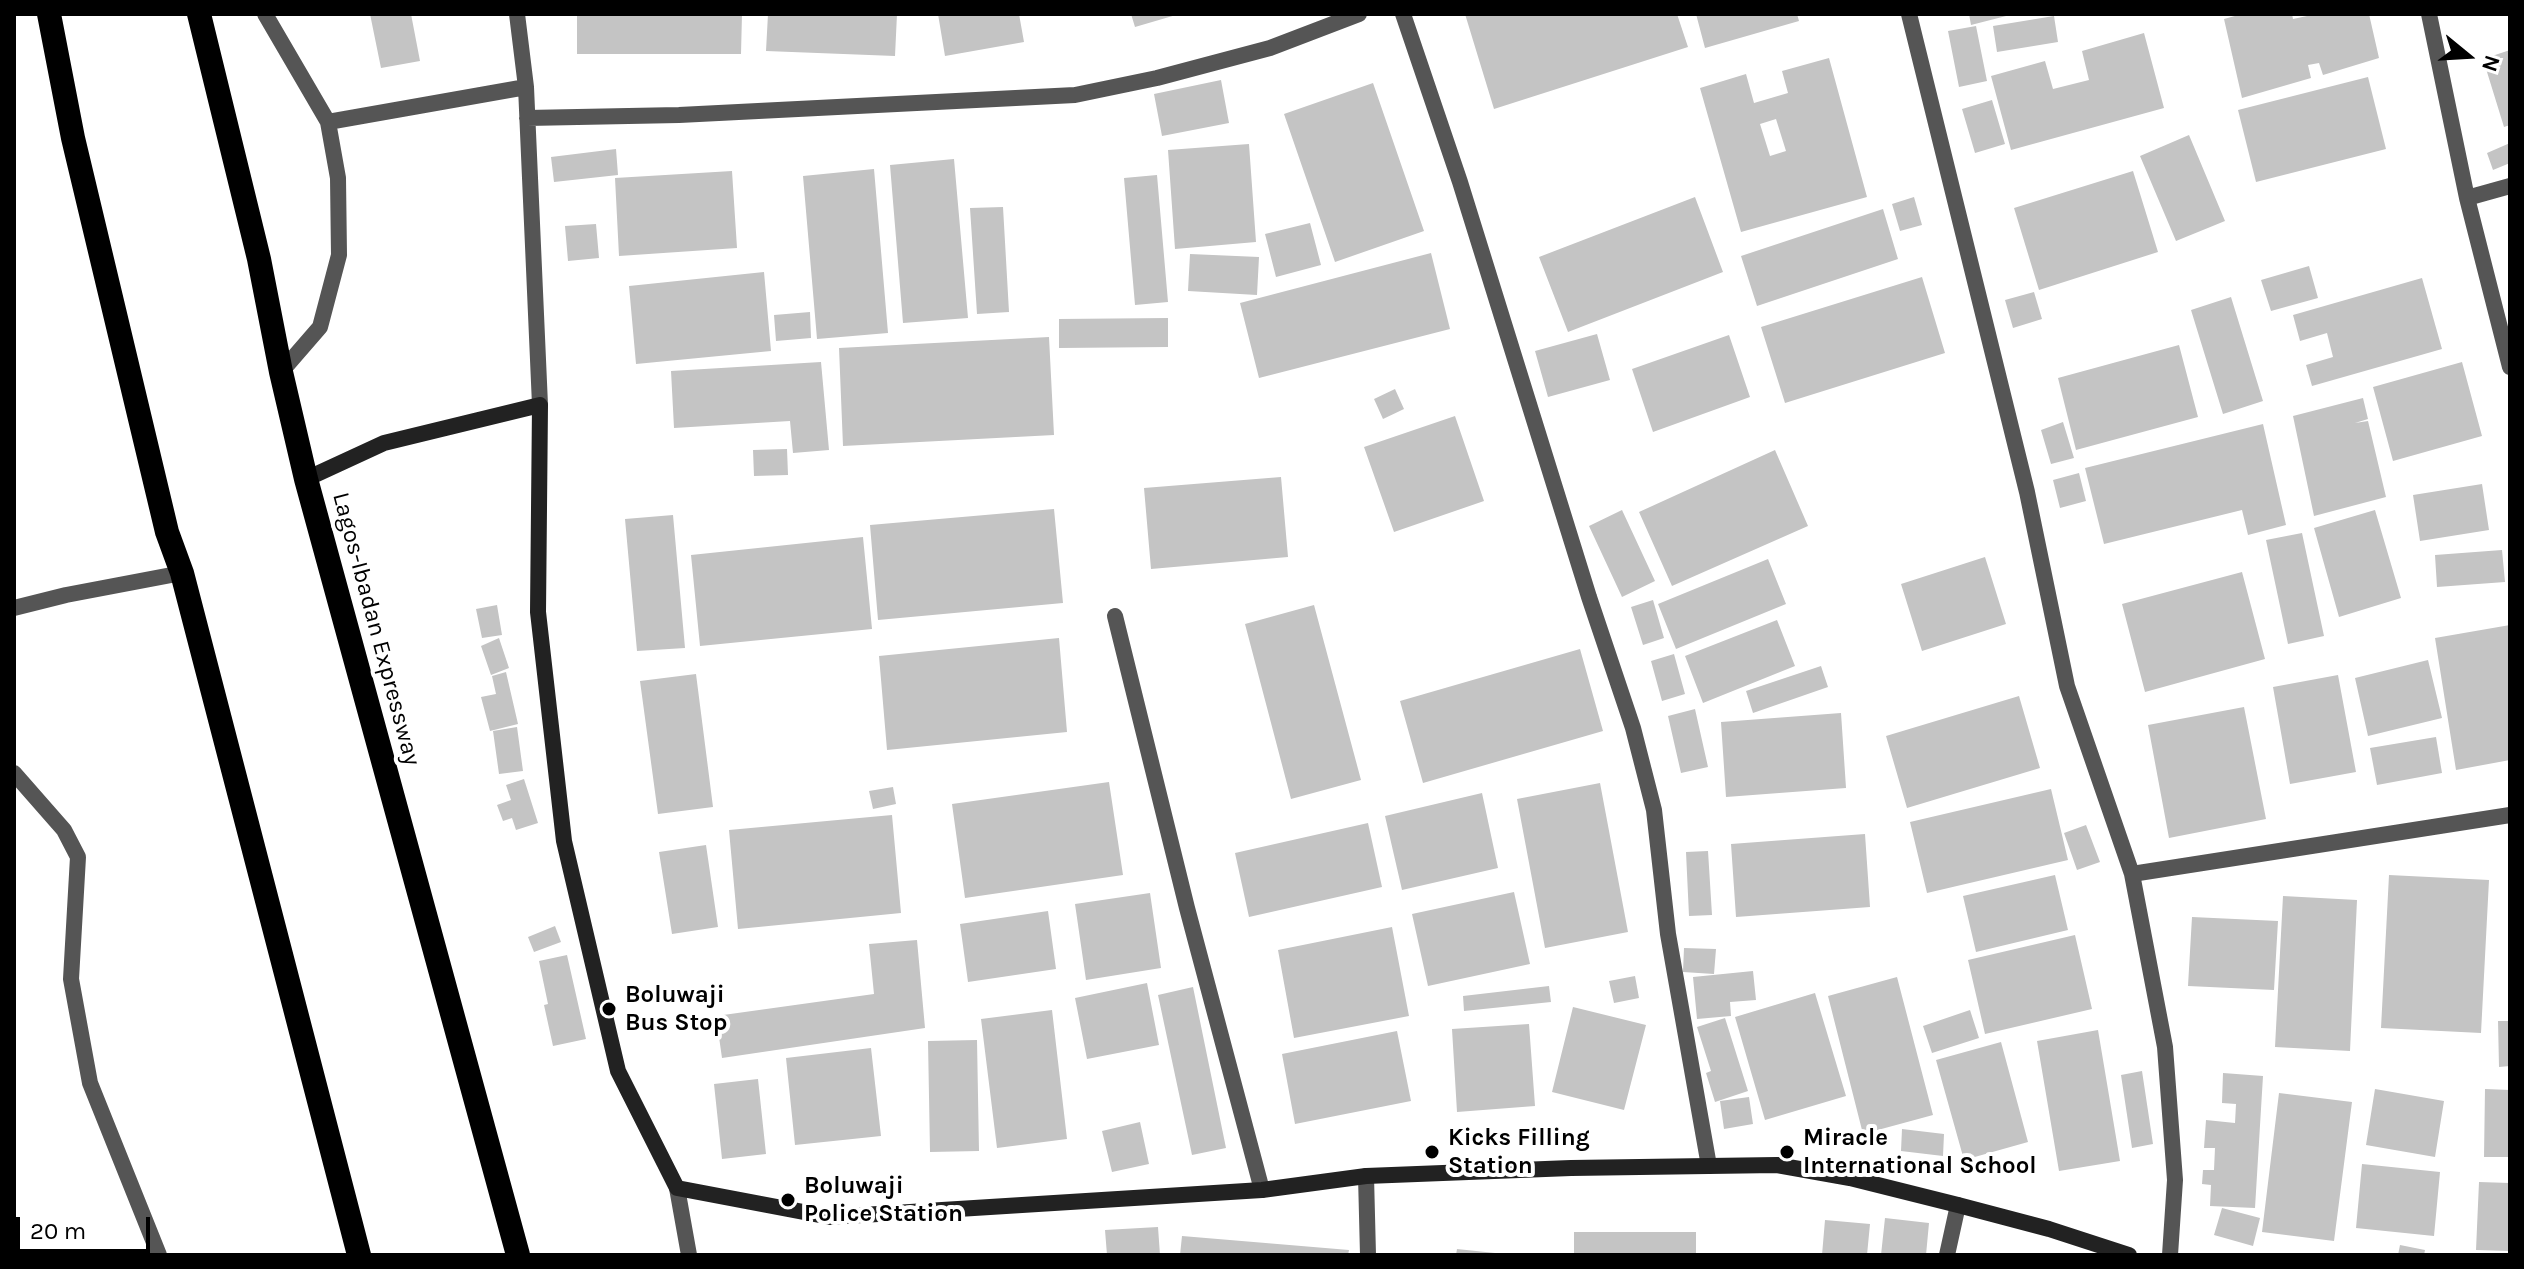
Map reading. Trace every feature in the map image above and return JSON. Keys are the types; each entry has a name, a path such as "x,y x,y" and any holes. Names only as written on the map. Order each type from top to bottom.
{"highway":[{"path":"49,14 80,168 167,532 182,573 359,1255"},
{"name":"Lagos-Ibadan Expressway","path":"199,14 259,259 306,479 518,1255"}],"street":[{"path":"265,14 328,122 338,178 339,255 320,327 281,372"},
{"path":"517,14 526,87 540,405 538,612 564,841 618,1071 677,1188 689,1255"},
{"path":"527,118 679,115 1075,95 1157,78 1270,48 1359,14"},
{"path":"1403,14 1460,182 1633,728 1654,810 1668,934 1709,1166"},
{"path":"1909,14 2027,492 2067,686 2132,874 2165,1047 2175,1180 2170,1255"},
{"path":"2429,14 2467,198 2510,367"},
{"path":"328,122 526,87"},
{"path":"2467,198 2510,186"},
{"path":"306,479 384,443 540,405"},
{"path":"14,608 182,573"},
{"path":"1115,616 1187,908 1262,1190"},
{"path":"14,773 64,830 78,857 71,979 90,1083 159,1255"},
{"path":"2132,874 2510,815"},
{"path":"677,1188 830,1217 1262,1190 1366,1176 1571,1168 1777,1165 1850,1178 1958,1205 2049,1229 2129,1255"},
{"path":"1366,1176 1368,1255"},
{"path":"1947,1255 1958,1205"}],"building":[{"path":"370,14 411,14 420,61 381,68"},
{"path":"577,14 742,14 741,54 577,54"},
{"path":"768,14 897,14 895,56 766,51"},
{"path":"938,14 1019,14 1024,42 945,56"},
{"path":"1131,14 1176,14 1176,15 1135,27"},
{"path":"1465,14 1677,14 1688,47 1494,109"},
{"path":"1696,14 1797,14 1799,21 1705,48"},
{"path":"1969,14 2010,14 2010,15 1971,25"},
{"path":"2242,14 2292,14 2293,19 2306,14 2369,14 2379,58 2323,75 2319,63 2308,65 2311,78 2242,98 2224,19"},
{"path":"2054,16 2058,42 1997,52 1993,26"},
{"path":"1976,26 1987,81 1959,87 1948,31"},
{"path":"2144,33 2164,108 2011,150 1991,76 2045,61 2053,89 2089,80 2082,51"},
{"path":"2510,50 2510,125 2504,127 2483,59"},
{"path":"1829,58 1867,197 1741,232 1700,88 1746,74 1754,103 1788,93 1782,71","holes":["1776,119 1786,151 1770,156 1760,124"]},
{"path":"2368,77 2386,149 2256,182 2238,110"},
{"path":"1221,80 1229,123 1162,136 1154,94"},
{"path":"1373,83 1424,231 1335,262 1284,114"},
{"path":"1992,100 2005,144 1975,153 1962,109"},
{"path":"2189,135 2225,221 2176,241 2140,156"},
{"path":"2510,143 2510,163 2493,170 2487,153"},
{"path":"1249,144 1256,242 1175,249 1168,150"},
{"path":"616,149 618,175 554,182 551,157"},
{"path":"954,159 968,318 903,323 890,165"},
{"path":"874,169 888,333 817,339 803,176"},
{"path":"732,171 737,248 619,256 615,178"},
{"path":"2133,171 2158,252 2039,290 2014,208"},
{"path":"1157,175 1168,302 1135,305 1124,178"},
{"path":"1695,197 1723,272 1568,332 1539,257"},
{"path":"1914,197 1922,225 1900,231 1892,204"},
{"path":"1003,207 1009,312 977,314 970,208"},
{"path":"1883,209 1898,259 1757,306 1741,256"},
{"path":"1310,223 1321,265 1276,277 1265,234"},
{"path":"596,224 599,258 568,261 565,226"},
{"path":"1431,253 1450,329 1259,378 1240,303"},
{"path":"1190,254 1259,257 1257,295 1188,291"},
{"path":"2309,266 2318,298 2271,311 2261,280"},
{"path":"764,272 771,351 636,364 629,286"},
{"path":"1922,277 1945,353 1785,403 1761,327"},
{"path":"2422,278 2442,349 2312,386 2306,365 2333,357 2327,333 2300,341 2293,315"},
{"path":"2034,292 2042,319 2013,328 2005,300"},
{"path":"2231,297 2263,401 2223,414 2191,310"},
{"path":"810,312 811,338 776,341 774,315"},
{"path":"1168,318 1168,347 1059,348 1059,319"},
{"path":"1597,334 1610,380 1548,397 1535,351"},
{"path":"1729,335 1750,397 1653,432 1632,369"},
{"path":"1049,337 1054,435 843,446 839,348"},
{"path":"2179,345 2198,417 2076,450 2058,378"},
{"path":"821,362 829,450 793,453 790,421 674,428 671,371"},
{"path":"2462,362 2482,436 2393,461 2373,387"},
{"path":"1395,389 1404,409 1383,419 1374,399"},
{"path":"2363,398 2368,419 2355,423 2368,421 2386,497 2314,516 2293,416"},
{"path":"1455,416 1484,501 1394,532 1364,447"},
{"path":"2063,422 2074,458 2051,464 2041,430"},
{"path":"2263,424 2286,525 2248,535 2242,510 2104,544 2085,468"},
{"path":"787,449 788,475 754,476 753,450"},
{"path":"1775,450 1808,526 1672,586 1639,512"},
{"path":"2079,473 2086,501 2060,508 2053,480"},
{"path":"1281,477 1288,557 1151,569 1144,488"},
{"path":"2482,484 2489,530 2420,541 2413,495"},
{"path":"1054,509 1063,603 878,620 870,525"},
{"path":"1622,510 1655,581 1622,597 1589,526"},
{"path":"2375,510 2401,598 2339,617 2314,528"},
{"path":"673,515 685,648 637,651 625,519"},
{"path":"2302,533 2324,636 2288,644 2266,540"},
{"path":"863,537 872,629 700,646 691,555"},
{"path":"2502,550 2505,582 2437,587 2435,555"},
{"path":"1985,557 2006,624 1922,651 1901,584"},
{"path":"1768,559 1786,604 1676,649 1658,604"},
{"path":"2242,572 2265,659 2145,692 2122,604"},
{"path":"1653,600 1664,638 1643,645 1631,607"},
{"path":"497,605 502,635 482,638 476,609"},
{"path":"1314,605 1361,780 1291,799 1245,624"},
{"path":"1777,620 1795,666 1703,703 1685,656"},
{"path":"2510,625 2510,760 2456,770 2435,638"},
{"path":"499,638 509,668 491,675 481,646"},
{"path":"1059,638 1067,732 887,750 879,656"},
{"path":"1580,649 1603,731 1423,783 1400,701"},
{"path":"1674,654 1685,694 1662,701 1651,661"},
{"path":"2428,660 2442,718 2368,736 2355,678"},
{"path":"1821,666 1828,687 1753,713 1746,691"},
{"path":"506,672 518,724 490,731 481,697 496,694 492,676"},
{"path":"696,674 713,807 658,814 640,681"},
{"path":"2338,675 2356,772 2290,784 2273,687"},
{"path":"2019,696 2040,768 1907,808 1886,736"},
{"path":"2244,707 2266,819 2169,838 2148,725"},
{"path":"1695,709 1708,767 1681,773 1668,716"},
{"path":"1841,713 1846,788 1726,797 1721,722"},
{"path":"517,727 523,771 499,774 493,731"},
{"path":"2436,737 2442,773 2377,785 2370,748"},
{"path":"524,779 538,823 516,830 512,818 503,821 497,805 511,800 506,785"},
{"path":"1109,782 1123,875 965,898 952,804"},
{"path":"1600,783 1628,932 1545,948 1517,799"},
{"path":"893,787 896,804 873,809 869,791"},
{"path":"2051,789 2068,860 1927,893 1910,822"},
{"path":"1482,793 1498,868 1402,890 1385,816"},
{"path":"892,815 901,913 738,929 729,830"},
{"path":"1368,823 1382,887 1249,917 1235,853"},
{"path":"2086,825 2100,862 2077,870 2064,833"},
{"path":"1865,834 1870,907 1736,917 1731,844"},
{"path":"706,845 718,927 672,934 659,852"},
{"path":"1708,851 1712,915 1689,916 1686,852"},
{"path":"2055,875 2068,930 1976,952 1963,896"},
{"path":"2389,875 2489,880 2481,1033 2381,1028"},
{"path":"1514,892 1530,964 1428,986 1412,914"},
{"path":"1150,893 1161,968 1086,980 1075,904"},
{"path":"2283,896 2357,900 2350,1051 2275,1047"},
{"path":"1048,911 1056,969 968,982 960,924"},
{"path":"2192,917 2278,921 2274,990 2188,986"},
{"path":"555,926 561,942 534,952 528,937"},
{"path":"1392,927 1409,1016 1294,1038 1278,950"},
{"path":"2075,935 2092,1009 1985,1034 1968,960"},
{"path":"917,940 925,1028 722,1058 716,1016 874,994 869,944"},
{"path":"1684,948 1716,949 1714,974 1683,972"},
{"path":"567,955 586,1039 553,1046 539,961"},
{"path":"1753,971 1756,1000 1730,1002 1731,1016 1697,1019 1693,977"},
{"path":"1635,976 1639,998 1614,1003 1609,981"},
{"path":"1897,977 1933,1115 1863,1134 1828,996"},
{"path":"1147,983 1159,1045 1087,1059 1075,998"},
{"path":"1549,986 1551,1002 1464,1011 1463,996"},
{"path":"1193,987 1226,1148 1192,1155 1158,995"},
{"path":"1815,993 1846,1096 1765,1120 1735,1017"},
{"path":"1573,1007 1646,1025 1624,1110 1552,1092"},
{"path":"1052,1010 1067,1139 997,1148 981,1019"},
{"path":"1970,1010 1979,1038 1932,1053 1923,1026"},
{"path":"1725,1018 1748,1091 1715,1102 1706,1073 1711,1071 1697,1027"},
{"path":"2498,1021 2510,1021 2510,1066 2499,1067"},
{"path":"1529,1024 1535,1106 1457,1112 1452,1029"},
{"path":"2098,1030 2120,1161 2059,1171 2037,1041"},
{"path":"1397,1031 1411,1101 1295,1124 1282,1054"},
{"path":"977,1040 979,1151 930,1152 928,1041"},
{"path":"2001,1042 2028,1142 1964,1160 1936,1060"},
{"path":"871,1048 881,1136 795,1145 786,1058"},
{"path":"2142,1071 2153,1144 2132,1148 2121,1075"},
{"path":"2223,1073 2263,1076 2255,1208 2210,1206 2211,1185 2202,1184 2203,1170 2214,1170 2215,1148 2204,1148 2206,1120 2235,1123 2236,1104 2222,1103"},
{"path":"758,1079 766,1154 722,1159 714,1084"},
{"path":"2375,1089 2444,1101 2435,1157 2366,1145"},
{"path":"2485,1089 2510,1090 2510,1157 2484,1157"},
{"path":"2279,1093 2352,1102 2334,1241 2262,1232"},
{"path":"1749,1097 1753,1124 1724,1129 1720,1101"},
{"path":"1140,1122 1149,1164 1112,1172 1102,1131"},
{"path":"1902,1129 1944,1134 1943,1156 1901,1151"},
{"path":"2362,1164 2440,1172 2434,1236 2356,1228"},
{"path":"2479,1182 2510,1183 2510,1251 2476,1250"},
{"path":"2222,1208 2260,1218 2253,1246 2214,1235"},
{"path":"1885,1218 1929,1223 1926,1255 1881,1255"},
{"path":"1825,1220 1870,1224 1867,1255 1822,1255"},
{"path":"1158,1227 1160,1255 1107,1255 1105,1230"},
{"path":"1574,1232 1696,1232 1696,1255 1574,1255"},
{"path":"1182,1236 1349,1250 1348,1255 1180,1255"},
{"path":"2400,1245 2425,1250 2424,1255 2398,1255"},
{"path":"1457,1249 1495,1253 1495,1255 1456,1255"}],"place":[{"name":"Boluwaji Bus Stop","path":"609,1009"},
{"name":"Kicks Filling Station","path":"1432,1152"},
{"name":"Miracle International School","path":"1787,1152"},
{"name":"Boluwaji Police Station","path":"788,1200"}]}
